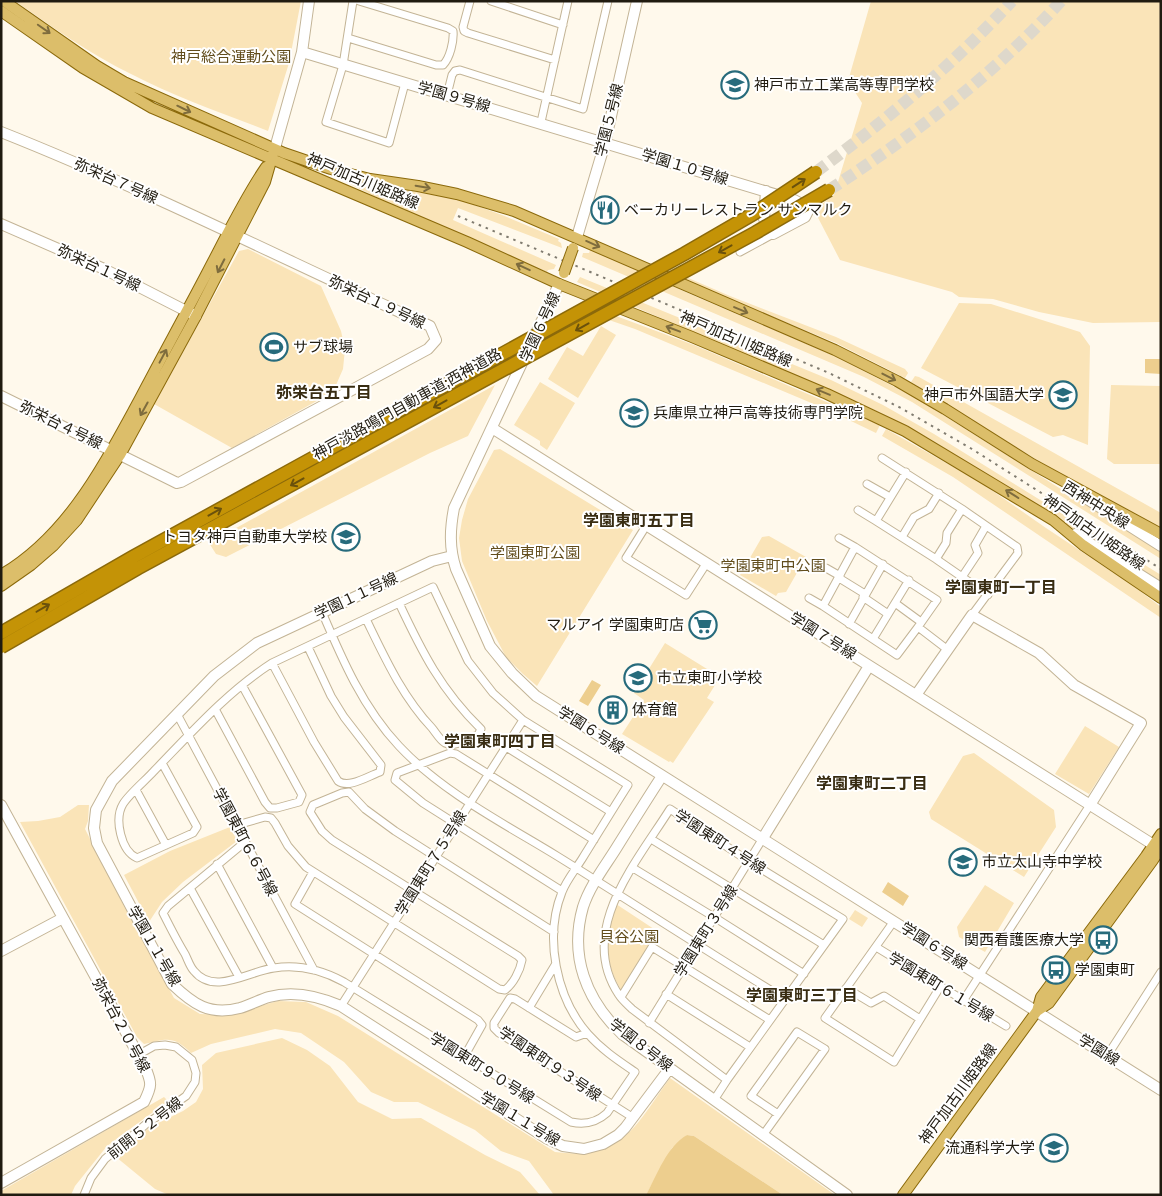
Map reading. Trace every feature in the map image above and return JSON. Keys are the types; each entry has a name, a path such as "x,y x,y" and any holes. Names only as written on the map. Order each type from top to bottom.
{"highway":[{"name":"神戸淡路鳴門自動車道;西神道路","path":"1,633 133,557 684,254 753,214 816,172"},
{"name":"神戸淡路鳴門自動車道;西神道路","path":"1,647 138,568 755,233 828,190"}],"main road":[{"name":"神戸加古川姫路線","path":"4,1 97,66 124,82 275,148 312,163 350,174 423,186 486,201 514,211 862,363 945,409 1032,464 1161,534"},
{"name":"神戸加古川姫路線","path":"1,11 83,68 161,112 467,242 559,284 692,337 866,411 944,453 1053,520 1084,545 1161,598"},
{"path":"1,586 31,566 77,520 116,453 191,314 233,234 258,178 272,159 275,148"},
{"path":"559,284 577,237"},
{"path":"1,575 28,556 58,529 116,453"},
{"name":"神戸加古川姫路線","path":"903,1195 1037,1011 1041,997 1146,856 1158,848 1161,834"}],"street":[{"path":"275,148 302,52 309,1"},
{"path":"353,1 344,65 326,122 389,143 404,83"},
{"path":"348,38 436,65 443,65 447,61 453,31 359,1"},
{"path":"470,1 463,27 464,31 555,60"},
{"path":"491,1 563,24"},
{"path":"541,122 568,1"},
{"path":"447,95 452,75 455,71 460,70 583,109 608,1"},
{"name":"学園５号線","path":"577,237 605,143 637,1"},
{"name":"学園９号線","path":"302,52 541,122 605,143"},
{"name":"弥栄台７号線","path":"1,132 48,151 233,234"},
{"name":"学園１０号線","path":"605,143 794,200 805,206 808,211 805,217 773,234"},
{"path":"740,252 773,234 764,219 766,192"},
{"name":"弥栄台１号線","path":"1,224 102,268 191,314"},
{"name":"弥栄台１９号線","path":"116,453 177,483 181,482 428,349 436,340 430,326 233,234"},
{"name":"学園６号線","path":"559,284 454,508 451,529 452,556 490,646 512,673 536,696 1037,1011"},
{"name":"弥栄台４号線","path":"1,396 116,453"},
{"name":"学園７号線","path":"492,428 1158,848"},
{"path":"882,458 939,493 1017,547 1018,553 916,695"},
{"name":"西神中央線","path":"1032,464 1161,546"},
{"path":"876,521 906,472"},
{"path":"867,484 890,497"},
{"path":"902,537 916,514 929,509 939,493"},
{"path":"936,559 946,543 947,533 962,509"},
{"path":"858,510 936,559 988,595"},
{"path":"1053,520 1161,588"},
{"path":"646,526 626,558 686,595 706,564"},
{"path":"962,577 978,553 975,545 986,526"},
{"path":"809,598 897,655 938,600 909,580 839,538"},
{"path":"823,606 855,547"},
{"name":"学園１１号線","path":"452,556 432,561 257,643 214,676 112,782 96,810 94,828 97,843 172,984 189,1000 204,1008 222,1011 241,1008 270,997 290,994 307,994 341,1006 546,1138 563,1146 584,1149 603,1144 618,1135 670,1068"},
{"path":"850,624 883,564"},
{"path":"826,568 888,614"},
{"path":"873,638 909,580"},
{"path":"162,763 197,827 193,833 137,858 131,855 121,836 118,824 122,804 188,735 242,685 253,675 272,663 432,587 468,661 494,693 523,720 628,785 562,891 554,932 555,965 558,979 563,994 586,1033"},
{"path":"366,619 399,685 420,715 446,743 453,744 478,735 481,729 462,710 439,680 399,603"},
{"path":"895,603 948,650"},
{"path":"322,612 362,698 377,720 418,765 470,802 575,870 596,881 785,999"},
{"path":"964,1001 1142,723 1074,685 1039,653 972,615"},
{"path":"272,663 314,742 338,781 342,784 348,784 380,772 381,765 358,738 331,696 308,647"},
{"path":"763,838 869,666"},
{"path":"215,710 270,808 299,802 302,795 242,685"},
{"name":"学園東町６６号線","path":"177,714 314,970"},
{"name":"学園東町７５号線","path":"341,1006 523,720"},
{"path":"506,747 612,812"},
{"path":"562,891 423,803 395,780 397,773 450,753 456,754 594,840"},
{"name":"学園８号線","path":"662,776 596,881 584,905 579,926 578,953 583,976 591,995 608,1020 622,1034 847,1195"},
{"path":"136,790 166,845"},
{"path":"237,825 264,817 270,818 275,823 288,846 306,867 499,989 505,990 510,986 521,966 522,960 518,956 332,840 322,831 310,812 313,806 342,793 349,792 370,813 395,832 554,932"},
{"name":"弥栄台２０号線","path":"1,804 138,1055 150,1078 151,1088 144,1102 1,1183"},
{"name":"学園東町４号線","path":"714,1100 843,919 750,862 670,809 617,894 606,922 603,937 603,956 608,974 621,997 649,1023 727,1080"},
{"name":"学園東町３号線","path":"649,1023 696,945 750,862 763,838"},
{"path":"651,839 824,946"},
{"path":"239,977 190,888 246,842"},
{"path":"217,864 273,968"},
{"path":"633,868 804,974"},
{"path":"313,872 295,904 478,1020 482,1025 480,1031 464,1057"},
{"name":"学園東町９０号線","path":"190,888 168,906 163,913 194,971 203,979 214,983 226,982 273,968 301,967 333,976 570,1122 578,1124 594,1122 602,1118 613,1106 635,1072 611,1055 586,1033"},
{"path":"1,952 63,918"},
{"path":"894,921 825,1018 894,1062 940,987"},
{"path":"621,997 652,947 770,1020"},
{"name":"学園東町６１号線","path":"876,947 964,1001 996,1024 1006,1026"},
{"path":"529,1008 555,965"},
{"path":"1107,1056 1161,972"},
{"path":"846,988 871,1003 884,996 920,1018"},
{"path":"666,994 750,1047"},
{"name":"学園東町９３号線","path":"586,1033 576,1037 510,998 494,1023 494,1028 499,1033 632,1117"},
{"name":"学園線","path":"1037,1011 1161,1090"},
{"path":"763,1135 825,1049 797,1032 751,1096 778,1114"},
{"name":"前開５２号線","path":"84,1195 91,1178 105,1158 145,1125 186,1096 195,1082 196,1073 192,1060 176,1047 154,1046 138,1055"}],"green space":[{"name":"神戸総合運動公園","path":"15,1 301,1 289,63 268,131 182,97 116,66 72,40"},
{"path":"871,1 1161,1 1161,322 1093,323 1039,312 993,299 959,297 952,292 840,260 814,210 834,195 862,103 848,81"},
{"path":"345,179 461,200 502,215 559,239 558,241 561,243 562,248 458,208 453,220 556,265 554,269 547,272 396,207 344,181"},
{"path":"591,248 690,294 837,357 918,399 1161,552 1161,559 912,402 864,377 582,257 583,253 589,253"},
{"name":"サブ球場","path":"248,249 321,286 341,331 345,349 343,369 333,392 232,448 154,404 239,251"},
{"path":"580,277 831,380 883,405 934,434 1161,575 1161,584 930,439 879,412 577,282"},
{"path":"686,277 836,337 905,369 908,373 905,378 836,343 681,279"},
{"path":"959,303 991,304 1080,332 1090,346 1088,445 1063,435 1053,437 921,368"},
{"path":"616,316 694,345 880,425 876,433 828,410 635,329 609,320"},
{"path":"601,326 616,335 578,398 548,379 567,347 583,356"},
{"path":"915,376 1161,513 1161,531 1074,483 911,382"},
{"path":"540,382 575,403 547,450 540,445 540,441 514,425"},
{"path":"495,385 468,436 430,453 226,557 216,554 209,543"},
{"path":"1111,385 1161,386 1161,464 1114,464 1107,459"},
{"path":"886,429 980,482 1132,585 1161,607 1161,618 953,477 882,436"},
{"name":"学園東町公園","path":"500,449 633,530 537,686 506,657 487,621 462,561 459,538 468,499 494,450"},
{"name":"学園東町中公園","path":"769,536 806,557 786,592 778,593 776,596 740,575 762,537"},
{"path":"665,643 720,677 707,698 714,702 673,763 622,734 644,700 634,693"},
{"path":"1085,726 1119,747 1089,794 1055,774"},
{"path":"974,753 1054,810 1056,827 1024,877 931,819 929,812 963,756"},
{"path":"78,805 89,805 88,821 85,829 174,998 200,1014 228,1015 278,1001 306,1002 338,1016 555,1152 578,1153 597,1151 612,1145 636,1125 670,1078 835,1195 783,1195 694,1136 687,1135 672,1148 646,1195 554,1195 529,1161 501,1151 475,1130 418,1102 394,1102 371,1092 344,1062 301,1033 275,1029 211,1044 191,1053 179,1043 169,1040 144,1044 137,1037 20,822 60,817"},
{"path":"230,827 237,841 183,882 162,902 149,922 124,875 170,851"},
{"path":"985,885 1014,903 985,952 959,937 957,927"},
{"name":"貝谷公園","path":"616,904 657,931 621,990 611,968 608,948 610,927"},
{"path":"855,910 868,918 862,927 849,919"},
{"path":"282,1038 307,1050 330,1066 358,1102 392,1119 421,1118 485,1155 520,1172 540,1195 169,1195 155,1189 116,1157 150,1127 183,1111 196,1102 203,1089 202,1065 216,1053"},
{"path":"164,1097 168,1101 107,1146 75,1186 71,1195 1,1195 1,1191"}],"shaded area":[{"path":"1145,359 1161,359 1161,374 1145,373"},
{"path":"592,680 601,685 588,706 579,701"},
{"path":"888,882 909,896 903,906 882,892"},
{"path":"687,1135 694,1136 783,1195 646,1195 668,1154"}],"tunnel":[{"path":"816,172 943,70 1012,1"},
{"path":"829,190 891,148 951,103 1008,54 1061,1"}],"railway":[{"path":"458,216 829,373 901,408 972,449 1161,569"}],"place":[{"name":"神戸市立工業高等専門学校","path":"735,85"},
{"name":"ベーカリーレストラン サンマルク","path":"605,210"},
{"name":"サブ球場","path":"274,347"},
{"name":"神戸市外国語大学","path":"1063,395"},
{"name":"兵庫県立神戸高等技術専門学院","path":"634,413"},
{"name":"トヨタ神戸自動車大学校","path":"346,537"},
{"name":"マルアイ 学園東町店","path":"703,625"},
{"name":"市立東町小学校","path":"638,678"},
{"name":"体育館","path":"613,710"},
{"name":"市立太山寺中学校","path":"963,862"},
{"name":"関西看護医療大学","path":"1103,940"},
{"name":"学園東町","path":"1056,970"},
{"name":"流通科学大学","path":"1054,1148"}],"district":[{"name":"弥栄台五丁目","path":"324,392"},
{"name":"学園東町五丁目","path":"639,520"},
{"name":"学園東町一丁目","path":"1001,587"},
{"name":"学園東町四丁目","path":"500,741"},
{"name":"学園東町二丁目","path":"872,783"},
{"name":"学園東町三丁目","path":"802,995"}]}
